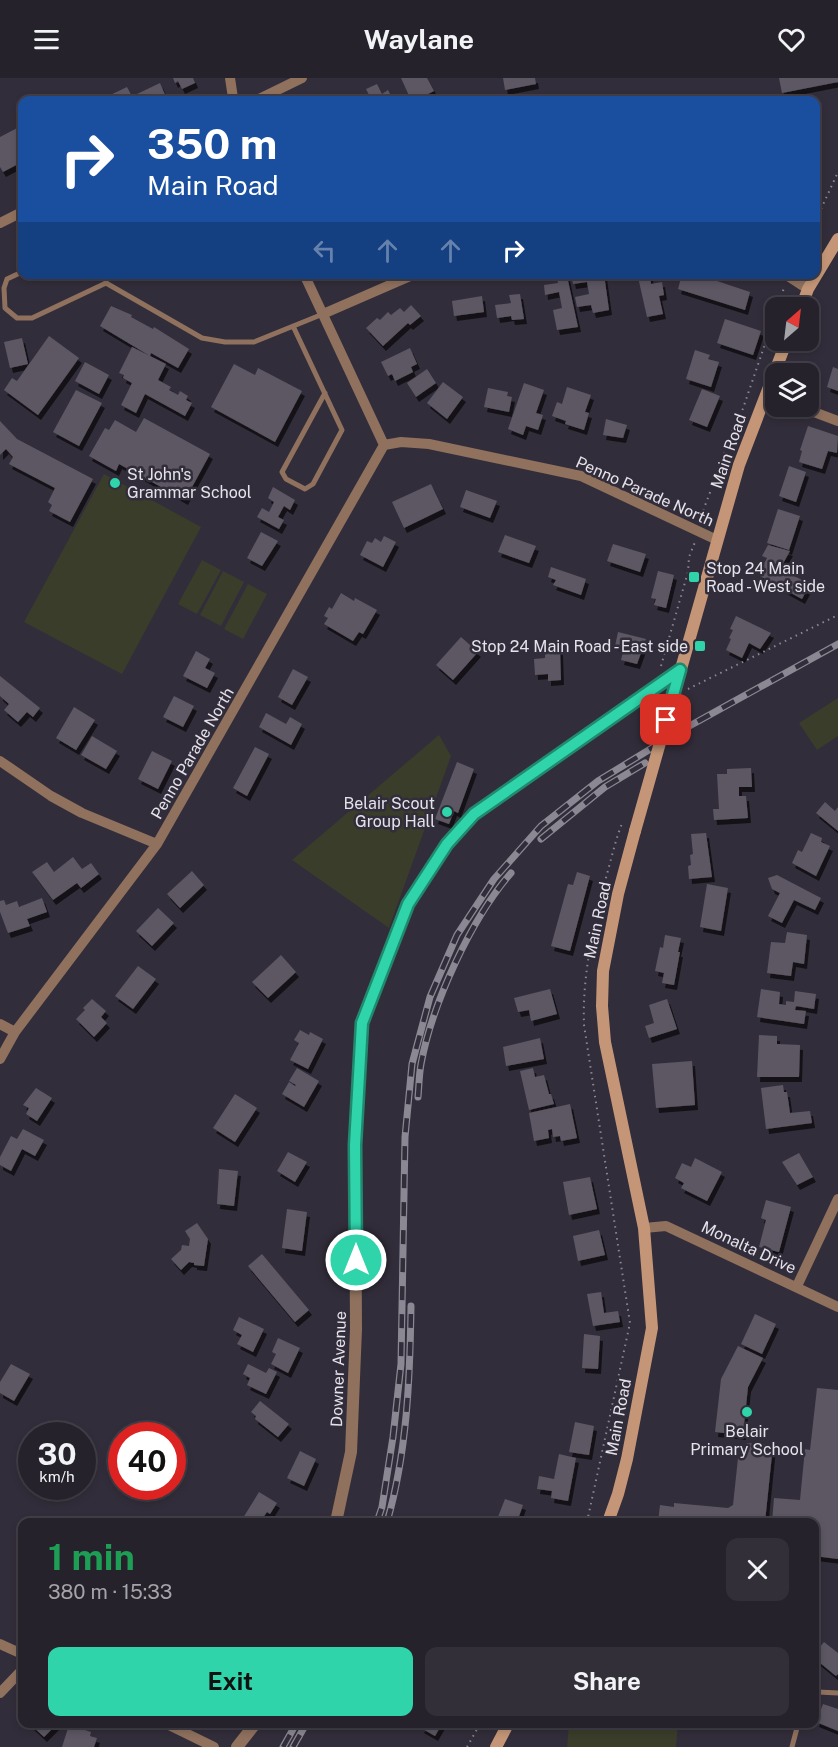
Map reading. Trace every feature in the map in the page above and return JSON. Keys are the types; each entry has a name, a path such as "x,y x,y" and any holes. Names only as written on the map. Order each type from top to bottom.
{"main road":[{"path":"820,269 838,239"},
{"path":"805,297 814,279"},
{"name":"Main Road","path":"609,1518 627,1459 652,1328 644,1228 604,1042 603,971 618,894 717,540 739,465 765,408"},
{"path":"496,1747 506,1728"}],"street":[{"path":"230,78 232,96"},
{"path":"265,96 302,78"},
{"path":"0,223 18,214"},
{"path":"306,279 384,445"},
{"path":"323,314 404,279"},
{"path":"791,279 808,289"},
{"path":"819,414 838,421"},
{"name":"Penno Parade North","path":"0,1059 15,1032 157,844 384,445 400,441 429,444 573,473 717,540"},
{"name":"Downer Avenue","path":"337,1518 351,1452 356,1329 355,1145 362,1023 408,904 447,844 474,814 680,670"},
{"path":"0,761 51,796 82,813 157,844"},
{"path":"0,1024 15,1032"},
{"path":"797,1286 838,1199"},
{"name":"Monalta Drive","path":"644,1228 666,1226 838,1307"},
{"path":"0,1644 18,1652"},
{"path":"0,1693 18,1674"},
{"path":"175,1728 214,1747"},
{"path":"237,1747 252,1728"}],"lane":[{"path":"18,274 7,279 4,288 5,308 17,318 32,318 106,283"},
{"path":"106,283 202,338 225,342 254,342 323,314"},
{"path":"293,326 325,393 342,430 313,484 305,489 286,479 282,472 325,393"},
{"path":"819,1692 838,1693"},
{"path":"792,1747 797,1728"}],"path":[{"path":"820,211 838,172"},
{"path":"780,297 785,279"},
{"path":"718,471 733,429 739,420 765,344"},
{"path":"701,516 711,490"},
{"path":"656,686 688,572 689,557 695,542"},
{"path":"672,697 838,615"},
{"path":"588,1518 630,1323 584,1025 583,995 600,901 618,833 628,812"},
{"path":"467,1747 478,1728"}],"green space":[{"path":"104,474 201,527 122,674 24,622"},
{"path":"202,560 221,570 197,614 178,604"},
{"path":"223,571 244,582 221,626 200,615"},
{"path":"248,584 267,594 243,639 224,629"},
{"path":"838,698 838,736 817,750 799,723"},
{"path":"439,735 451,756 389,928 292,860"},
{"path":"569,1728 678,1728 676,1747 567,1747"}],"building":[{"path":"173,78 193,78 195,83 182,89 178,81 175,83"},
{"path":"401,78 427,78 434,91 427,96 409,96"},
{"path":"503,78 535,78 536,84 505,90"},
{"path":"779,78 838,78 838,82 782,93"},
{"path":"160,83 166,96 138,96 137,94"},
{"path":"377,84 382,94 388,90 391,96 370,96 366,89"},
{"path":"127,87 132,96 108,96"},
{"path":"18,128 18,164 3,172 0,167 0,137"},
{"path":"557,279 568,279 578,327 557,330 553,310 562,308 559,292 545,295 544,285 558,283"},
{"path":"572,279 605,279 609,310 593,313 591,305 577,307 575,297 589,294 587,282 573,284"},
{"path":"638,279 650,279 651,284 662,282 664,295 659,296 663,314 647,317"},
{"path":"681,279 711,279 750,292 745,310 678,289"},
{"path":"520,294 524,319 512,320 511,316 497,318 495,305 511,303 509,295"},
{"path":"482,296 484,312 454,316 452,301"},
{"path":"411,305 421,316 410,325 408,323 383,346 366,328 388,312 391,315 400,308 404,312"},
{"path":"111,306 132,315 131,317 153,329 154,327 189,349 178,368 151,353 150,356 100,326"},
{"path":"725,319 761,331 753,355 717,343"},
{"path":"49,336 79,358 38,415 4,390 12,378 17,381"},
{"path":"22,338 28,364 10,368 4,342"},
{"path":"132,347 166,364 158,380 171,387 169,390 178,395 180,391 188,396 186,400 192,403 185,416 145,394 136,413 121,405 132,383 119,373"},
{"path":"410,348 417,364 411,367 413,372 395,381 392,374 388,376 381,362"},
{"path":"695,350 710,355 708,359 719,362 711,387 686,379"},
{"path":"85,362 109,375 99,394 75,381"},
{"path":"234,364 255,375 258,368 302,391 275,442 211,407"},
{"path":"833,367 838,369 838,391 827,387"},
{"path":"427,369 436,383 416,397 407,383"},
{"path":"443,382 463,397 447,419 427,403"},
{"path":"524,383 544,390 536,413 543,415 538,430 526,426 523,435 508,429"},
{"path":"567,387 591,395 585,412 589,413 584,430 565,424 566,421 552,416 557,402 562,404"},
{"path":"488,388 508,392 507,396 512,397 509,412 484,407"},
{"path":"702,389 720,396 707,427 689,420"},
{"path":"76,390 102,403 79,446 53,432"},
{"path":"144,418 210,454 185,500 119,464 116,471 89,456 105,428 109,430 115,420 136,432"},
{"path":"606,419 627,425 623,438 603,435"},
{"path":"0,421 17,439 93,479 70,522 49,511 52,505 48,502 55,488 9,464 13,457 6,449 0,455"},
{"path":"808,426 838,436 837,453 828,451 822,469 799,462 802,451 800,450"},
{"path":"789,466 806,472 796,502 779,496"},
{"path":"431,484 443,509 404,528 392,502"},
{"path":"273,487 295,500 290,510 284,506 278,517 284,520 279,529 257,517 262,508 269,512 274,502 268,498"},
{"path":"466,490 497,501 490,518 460,507"},
{"path":"778,509 800,516 789,550 767,543"},
{"path":"261,532 278,541 262,566 247,558"},
{"path":"505,535 536,546 529,563 498,552"},
{"path":"384,536 396,542 383,567 360,555 367,541 372,543 375,538 381,542"},
{"path":"613,544 646,554 640,572 607,561"},
{"path":"768,545 790,551 780,569 810,584 802,599 758,575 767,558 762,556"},
{"path":"551,567 586,579 581,595 553,585 556,580 548,577"},
{"path":"658,571 674,575 666,608 654,605 656,599 651,598"},
{"path":"341,593 377,610 363,634 359,632 353,641 324,624 328,618 324,616 329,607 332,609"},
{"path":"736,616 771,633 760,649 749,643 742,658 726,650 733,630 730,629"},
{"path":"618,632 646,639 637,664 621,660 624,648 615,646"},
{"path":"461,637 478,652 453,680 436,665"},
{"path":"560,650 561,680 548,681 548,674 535,675 534,659 545,658 545,651"},
{"path":"196,651 210,659 205,668 215,673 207,688 183,676"},
{"path":"293,669 308,677 292,705 278,697"},
{"path":"0,676 40,708 33,717 27,712 18,722 4,710 9,704 0,696"},
{"path":"174,696 194,706 183,727 163,717"},
{"path":"74,707 95,720 76,750 56,738"},
{"path":"266,713 286,724 290,717 302,724 291,745 259,727"},
{"path":"92,736 117,751 106,769 81,755"},
{"path":"255,747 269,754 247,796 233,788"},
{"path":"152,751 172,761 158,789 138,779"},
{"path":"457,762 474,769 458,813 454,811 449,824 435,819"},
{"path":"751,768 752,787 739,787 739,796 746,796 748,818 714,820 713,809 719,809 717,774 727,774 727,769"},
{"path":"825,802 835,811 838,807 838,831 816,813"},
{"path":"706,833 712,877 689,879 688,866 691,865 690,855 693,854 691,834"},
{"path":"811,833 822,838 821,842 830,846 816,876 792,863 798,850 802,852"},
{"path":"73,857 82,869 91,863 99,874 81,888 77,883 53,900 32,872 47,862 54,872"},
{"path":"192,871 204,885 180,908 167,894"},
{"path":"577,872 590,876 570,951 551,946 568,884 573,885"},
{"path":"777,875 821,898 815,910 794,900 782,923 768,916 780,893 772,889 768,878"},
{"path":"707,884 728,888 721,931 700,927"},
{"path":"42,898 47,912 27,919 30,926 8,933 0,912 0,901 4,900 6,905 17,901 19,907"},
{"path":"158,908 174,923 152,946 136,931"},
{"path":"787,932 807,935 804,964 793,962 791,976 767,973 771,942 785,943"},
{"path":"665,935 681,938 674,985 662,983 664,973 655,971"},
{"path":"281,955 296,972 268,998 252,982"},
{"path":"138,966 156,979 133,1009 115,996"},
{"path":"550,989 557,1014 531,1021 529,1010 518,1012 514,998"},
{"path":"761,989 780,992 779,1004 786,1005 786,1001 794,1002 795,991 816,994 814,1009 796,1006 795,1010 806,1011 804,1024 757,1017"},
{"path":"92,999 106,1011 101,1017 107,1023 94,1037 76,1019"},
{"path":"667,999 677,1029 649,1038 645,1026 654,1023 649,1005"},
{"path":"300,1030 323,1039 308,1069 290,1060 299,1043 294,1040"},
{"path":"759,1035 777,1036 777,1044 800,1045 799,1077 757,1077"},
{"path":"540,1038 544,1059 506,1066 503,1047"},
{"path":"692,1061 695,1105 656,1108 652,1064"},
{"path":"297,1068 319,1081 304,1107 282,1094 289,1082 296,1085 289,1081"},
{"path":"533,1068 535,1077 544,1075 554,1104 529,1110 520,1071"},
{"path":"783,1085 784,1092 787,1092 790,1113 810,1111 812,1123 766,1129 761,1088"},
{"path":"36,1088 52,1098 37,1121 26,1114 29,1108 23,1105"},
{"path":"235,1094 257,1108 235,1142 213,1128"},
{"path":"570,1104 577,1138 561,1141 560,1136 553,1137 552,1129 548,1130 549,1138 534,1141 529,1113"},
{"path":"23,1129 44,1140 35,1156 22,1149 11,1171 0,1165 0,1157 11,1136 17,1139"},
{"path":"288,1152 307,1162 295,1182 277,1171"},
{"path":"799,1153 813,1177 797,1185 782,1162"},
{"path":"695,1158 722,1172 707,1201 681,1188 684,1183 675,1178 682,1163 691,1167"},
{"path":"219,1169 238,1171 234,1206 217,1204"},
{"path":"590,1177 597,1209 569,1215 563,1182"},
{"path":"766,1200 791,1207 779,1252 759,1247 766,1220 761,1218"},
{"path":"287,1209 307,1212 302,1251 282,1248"},
{"path":"197,1223 208,1239 204,1266 189,1262 181,1270 171,1259 181,1250 182,1245 189,1246 190,1239 185,1231"},
{"path":"599,1230 605,1255 578,1261 573,1236"},
{"path":"262,1254 309,1310 295,1322 248,1266"},
{"path":"601,1292 604,1313 618,1311 620,1322 593,1326 587,1294"},
{"path":"755,1314 776,1324 762,1354 741,1344"},
{"path":"239,1317 264,1329 253,1352 237,1344 242,1335 233,1330"},
{"path":"584,1334 600,1336 598,1369 582,1368"},
{"path":"278,1338 300,1348 288,1373 271,1364 276,1354 272,1352"},
{"path":"738,1346 763,1358 748,1387 743,1435 715,1432 721,1379"},
{"path":"11,1364 30,1374 14,1401 0,1393 0,1382"},
{"path":"248,1364 266,1373 269,1368 277,1372 266,1394 247,1385 250,1378 243,1374"},
{"path":"817,1388 838,1390 838,1559 819,1557 819,1518 772,1518 774,1498 800,1500 805,1449 810,1450"},
{"path":"260,1401 289,1424 278,1437 255,1419 256,1416 251,1412"},
{"path":"575,1422 594,1426 589,1455 569,1452"},
{"path":"747,1443 773,1445 765,1518 658,1518 660,1505 674,1507 674,1503 728,1508 733,1505 738,1458 745,1459"},
{"path":"300,1451 316,1459 304,1486 287,1478"},
{"path":"559,1454 576,1458 568,1501 551,1498 552,1491 537,1489 539,1476 554,1479"},
{"path":"259,1492 277,1503 270,1514 267,1512 263,1518 243,1518"},
{"path":"505,1499 523,1505 518,1518 498,1518"},
{"path":"824,1642 838,1653 838,1674 836,1676 819,1662 819,1648"},
{"path":"823,1704 838,1709 838,1731 819,1723 819,1714"},
{"path":"34,1728 53,1728 44,1737"},
{"path":"68,1728 91,1732 90,1736 97,1738 94,1747 62,1747"},
{"path":"421,1728 440,1728 435,1736"}],"railway":[{"path":"378,1518 393,1437 401,1364 405,1137 412,1064 430,997 457,935 494,879 541,826 598,781 675,734 838,644"},
{"path":"541,839 605,787 645,763"},
{"path":"418,1097 420,1068 426,1040 444,989 468,938 496,892 511,873"},
{"path":"388,1518 403,1442 410,1360 411,1306"},
{"path":"283,1747 294,1728"},
{"path":"293,1747 304,1728"}],"place":[{"name":"St John's Grammar School","path":"115,483"},
{"name":"Stop 24 Main Road - West side","path":"694,577"},
{"name":"Stop 24 Main Road - East side","path":"700,646"},
{"name":"Belair Scout Group Hall","path":"447,812"},
{"name":"Belair Primary School","path":"747,1412"}],"route":[{"path":"356,1260 355,1145 362,1023 408,904 447,844 474,814 680,670 666,720"}]}
